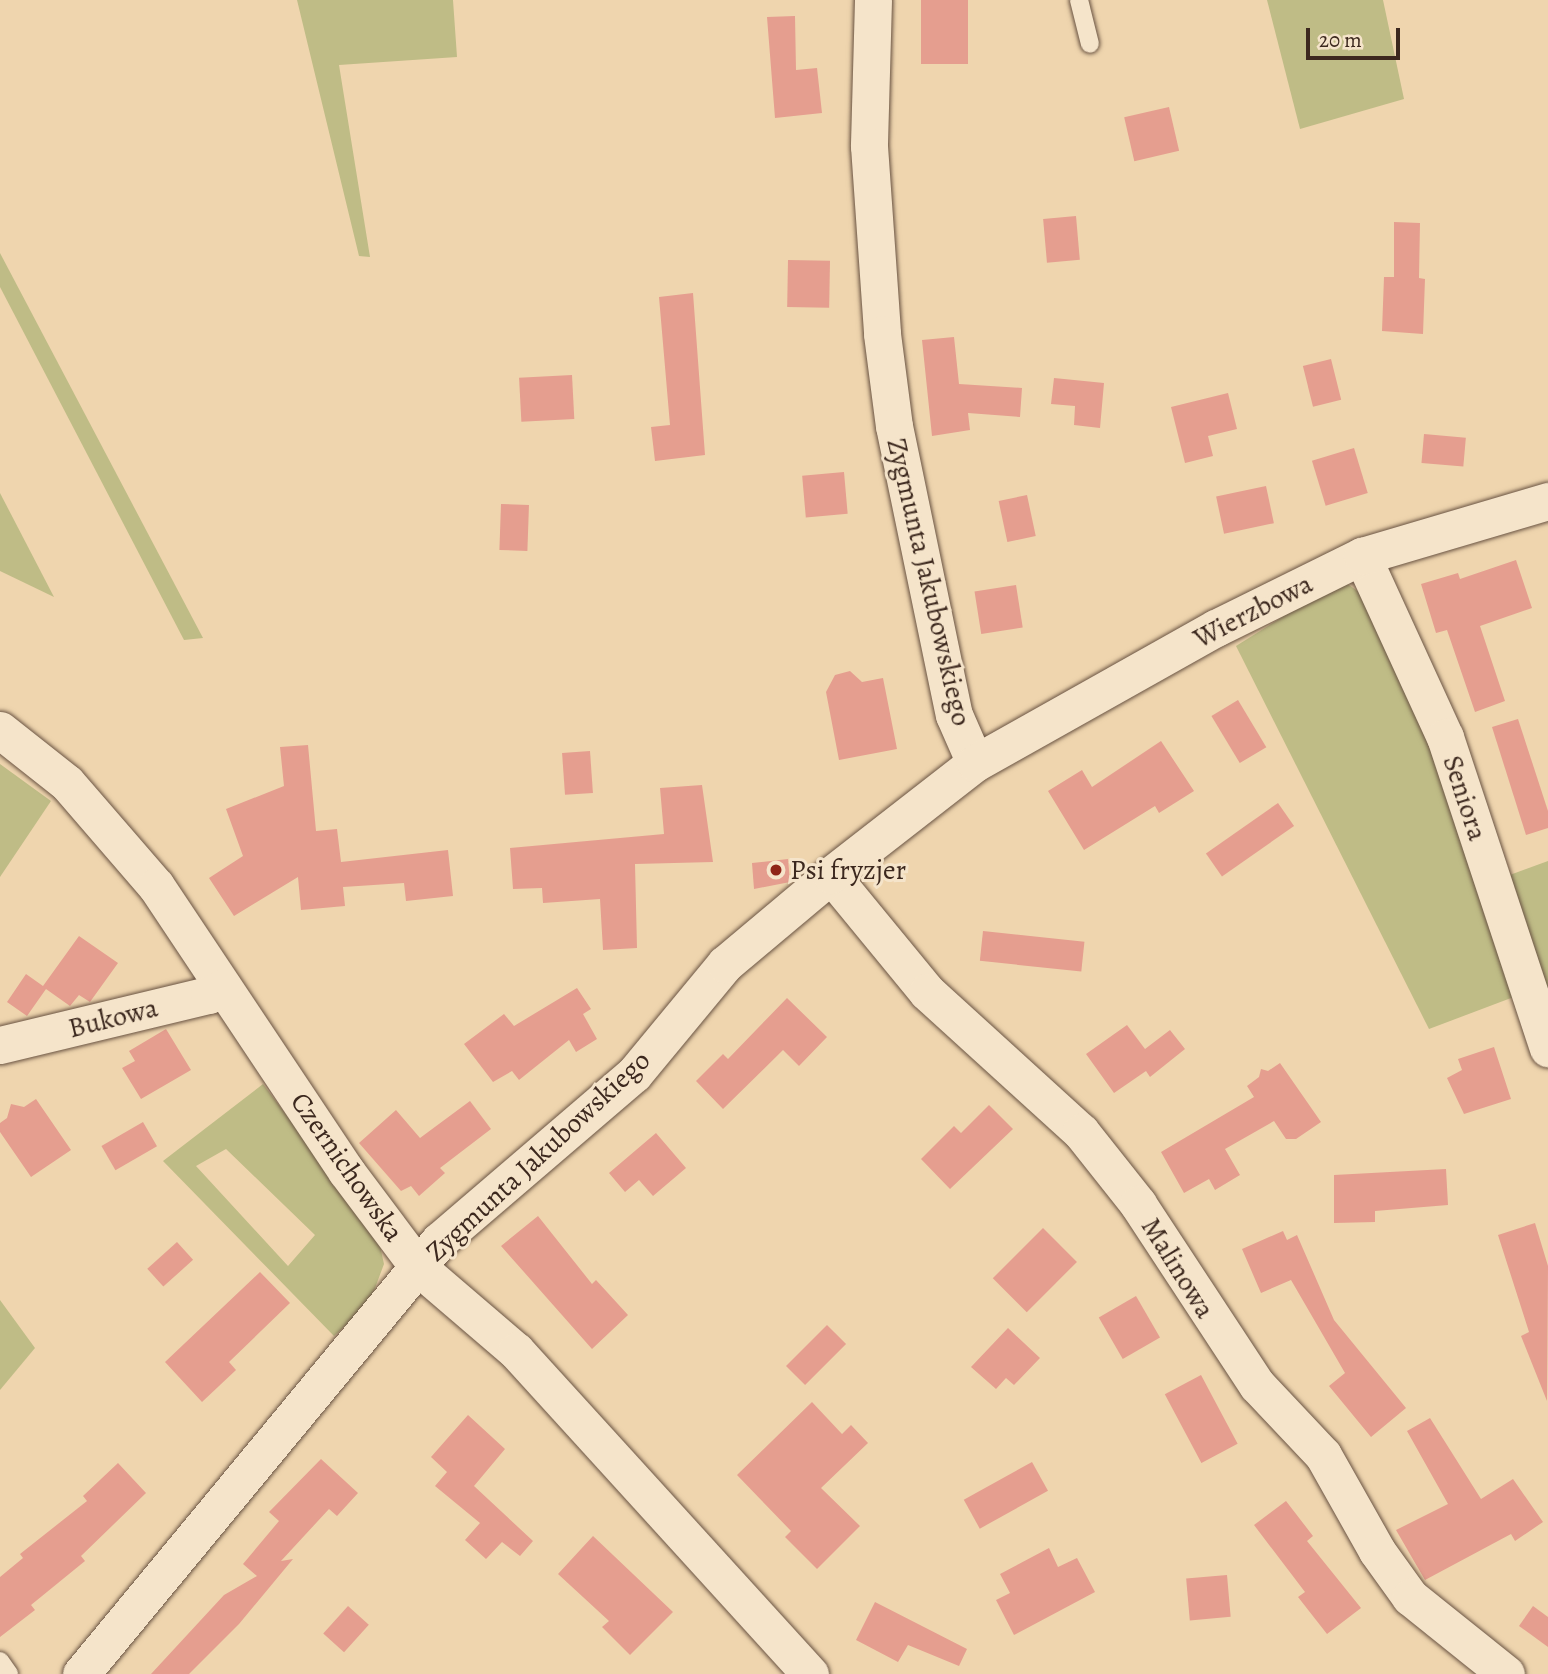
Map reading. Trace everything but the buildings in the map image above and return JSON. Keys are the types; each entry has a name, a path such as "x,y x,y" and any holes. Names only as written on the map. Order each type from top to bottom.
{"street":[{"name":"Zygmunta Jakubowskiego","path":"82,1674 439,1241 634,1074 725,964 831,875 975,763 954,715 894,426 885,360 869,146 873,0"},
{"name":"Wierzbowa","path":"975,763 1216,628 1362,556 1548,501"},
{"name":"Seniora","path":"1362,556 1445,737 1548,1048"},
{"name":"Czernichowska","path":"0,730 94,810 156,886 346,1171 418,1267 516,1351 810,1674"},
{"name":"Malinowa","path":"831,875 927,992 978,1043 1081,1132 1138,1203 1257,1385 1323,1455 1377,1552 1410,1597 1506,1674"},
{"name":"Bukowa","path":"0,1045 209,995 223,987"}],"lane":[{"path":"1079,0 1090,44"},
{"path":"0,1661 9,1674"}],"shaded area":[{"path":"297,0 453,0 457,57 339,65 370,257 359,256"},
{"path":"1267,0 1383,0 1404,99 1300,129"},
{"path":"0,253 203,638 184,640 0,287"},
{"path":"0,493 54,597 0,571"},
{"path":"1342,580 1363,595 1429,731 1519,995 1429,1029 1236,646"},
{"path":"0,764 51,801 0,877"},
{"path":"1548,861 1548,1016 1507,876"},
{"path":"263,1084 378,1237 384,1264 369,1304 334,1336 163,1161","holes":["226,1149 315,1235 288,1266 196,1166"]},
{"path":"0,1300 35,1348 0,1390"}],"place":[{"name":"Psi fryzjer","path":"776,870"}]}
